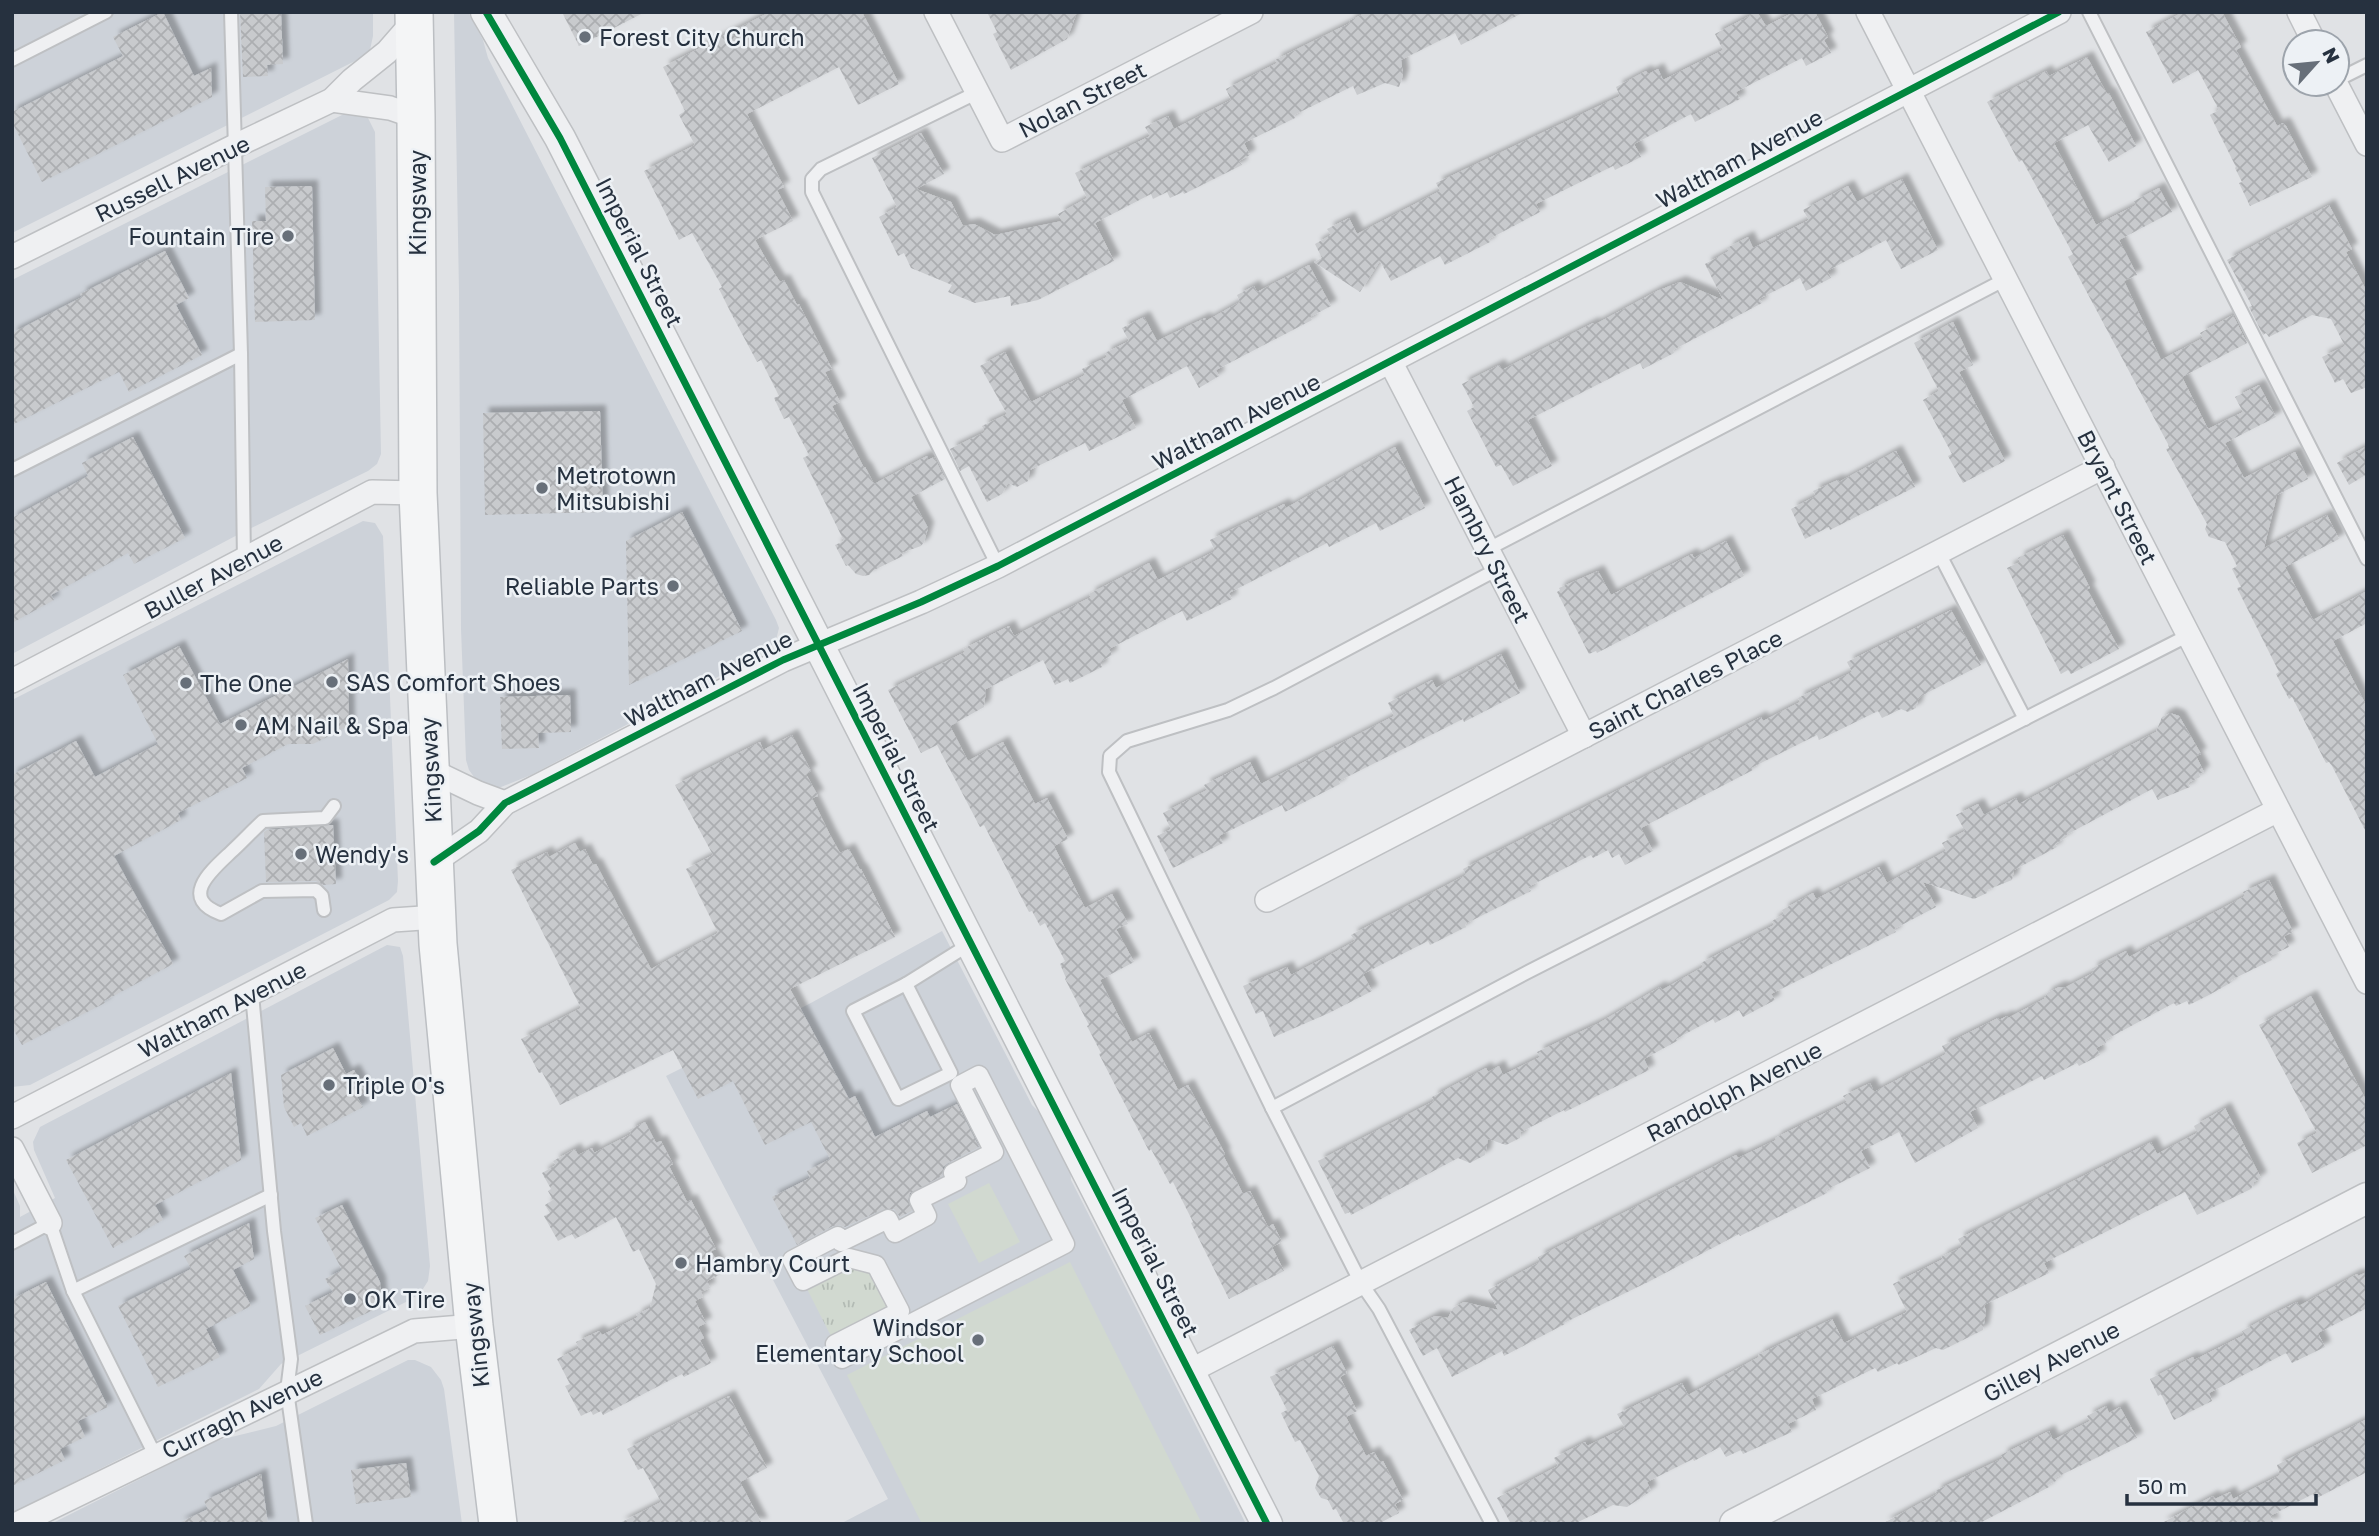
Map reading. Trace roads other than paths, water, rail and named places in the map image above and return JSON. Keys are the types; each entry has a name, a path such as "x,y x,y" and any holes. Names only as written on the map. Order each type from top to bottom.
{"main road":[{"name":"Kingsway","path":"414,17 418,493 440,985 474,1326 498,1524"}],"street":[{"name":"Imperial Street","path":"486,12 560,138 1267,1524"},
{"name":"Nolan Street","path":"936,12 1002,140 1251,12"},
{"name":"Bryant Street","path":"1868,12 2367,982"},
{"name":"Waltham Avenue","path":"434,862 479,831 505,803 783,660 921,603 998,566 2059,12"},
{"path":"2299,12 2307,28"},
{"name":"Russell Avenue","path":"12,257 332,100 352,79 387,52 414,17"},
{"path":"2345,98 2367,144"},
{"path":"332,100 390,108 416,117"},
{"name":"Hambry Street","path":"1391,363 1584,736"},
{"name":"Saint Charles Place","path":"1267,900 2103,467"},
{"name":"Buller Avenue","path":"12,681 372,492 418,493"},
{"path":"430,770 505,803"},
{"name":"Randolph Avenue","path":"1190,1371 2278,810"},
{"name":"Waltham Avenue","path":"12,1117 393,920 437,918"},
{"path":"979,1076 1065,1244 842,1359 835,1344 900,1311 894,1299 876,1265 849,1258 803,1281 792,1260 838,1236 841,1242 888,1219 895,1233 927,1216 919,1200 957,1181 953,1173 994,1152 960,1085 979,1076"},
{"path":"12,1149 50,1223"},
{"name":"Gilley Avenue","path":"1735,1524 2367,1198"},
{"name":"Curragh Avenue","path":"18,1524 414,1331 474,1326"}],"lane":[{"path":"12,60 106,12"},
{"path":"231,12 244,559"},
{"path":"2089,12 2367,559"},
{"path":"2351,74 2367,65"},
{"path":"978,92 821,169 811,179 812,192 998,566"},
{"path":"1492,1524 1379,1309 1361,1283 1272,1108 1109,772 1111,756 1128,741 1228,710 1274,688 1493,559 2006,279"},
{"path":"12,470 241,354"},
{"path":"1939,553 2025,719"},
{"path":"1272,1108 1525,973 2189,635"},
{"path":"324,910 322,896 316,890 262,891 221,914 210,910 202,901 200,889 205,877 263,821 324,818 334,806"},
{"path":"906,984 951,1073 898,1100 853,1011 906,984 970,943"},
{"path":"252,994 271,1195 291,1359 288,1391 306,1524"},
{"path":"74,1292 271,1195"},
{"path":"12,1243 50,1223 74,1292 155,1455"}],"place":[{"name":"Forest City Church","path":"585,37"},
{"name":"Fountain Tire","path":"288,236"},
{"name":"Metrotown Mitsubishi","path":"542,488"},
{"name":"Reliable Parts","path":"673,586"},
{"name":"SAS Comfort Shoes","path":"332,682"},
{"name":"The One","path":"186,683"},
{"name":"AM Nail & Spa","path":"241,725"},
{"name":"Wendy's","path":"301,854"},
{"name":"Triple O's","path":"329,1085"},
{"name":"Hambry Court","path":"681,1263"},
{"name":"OK Tire","path":"350,1299"},
{"name":"Windsor Elementary School","path":"978,1340"}]}
